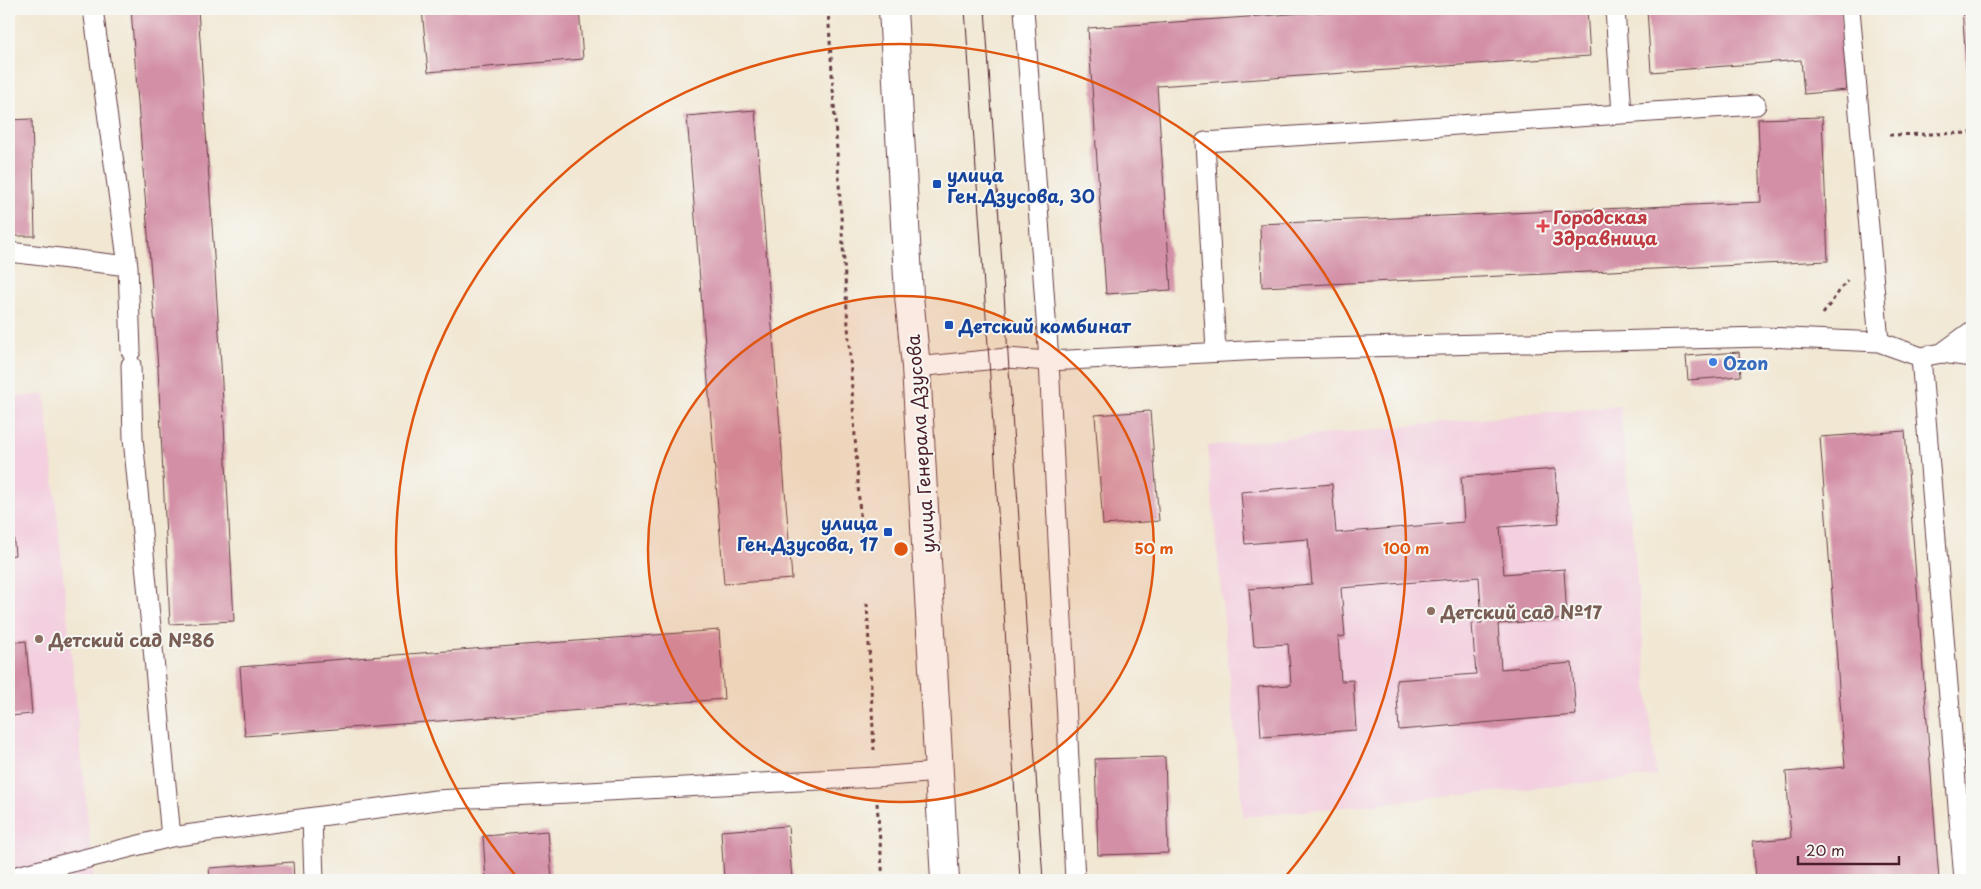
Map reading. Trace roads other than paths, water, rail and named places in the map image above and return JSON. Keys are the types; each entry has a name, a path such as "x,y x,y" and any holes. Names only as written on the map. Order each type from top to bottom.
{"street":[{"name":"улица Генерала Дзусова","path":"893,9 909,296 916,367 945,880"}],"lane":[{"path":"93,9 128,266 133,438 171,837"},
{"path":"1024,9 1049,361 1075,880"},
{"path":"1615,9 1622,114"},
{"path":"1850,9 1879,342"},
{"path":"1216,352 1205,142 1756,105"},
{"path":"9,252 128,266"},
{"path":"1942,354 1972,331"},
{"path":"916,367 1007,358 1049,361 1284,349 1764,337 1879,342 1921,357 1942,354 1972,357"},
{"path":"1921,357 1964,880"},
{"path":"9,878 171,837 436,800 876,777 938,772"},
{"path":"312,818 314,880"}],"tram line":[{"path":"965,9 989,360 1020,880"},
{"path":"985,9 1043,880"}],"place":[{"name":"улица Ген.Дзусова, 30","path":"937,184"},
{"name":"Городская Здравница","path":"1543,226"},
{"name":"Детский комбинат","path":"949,325"},
{"name":"Ozon","path":"1713,362"},
{"name":"улица Ген.Дзусова, 17","path":"888,532"},
{"name":"Детский сад №17","path":"1431,611"},
{"name":"Детский сад №86","path":"39,639"}]}
